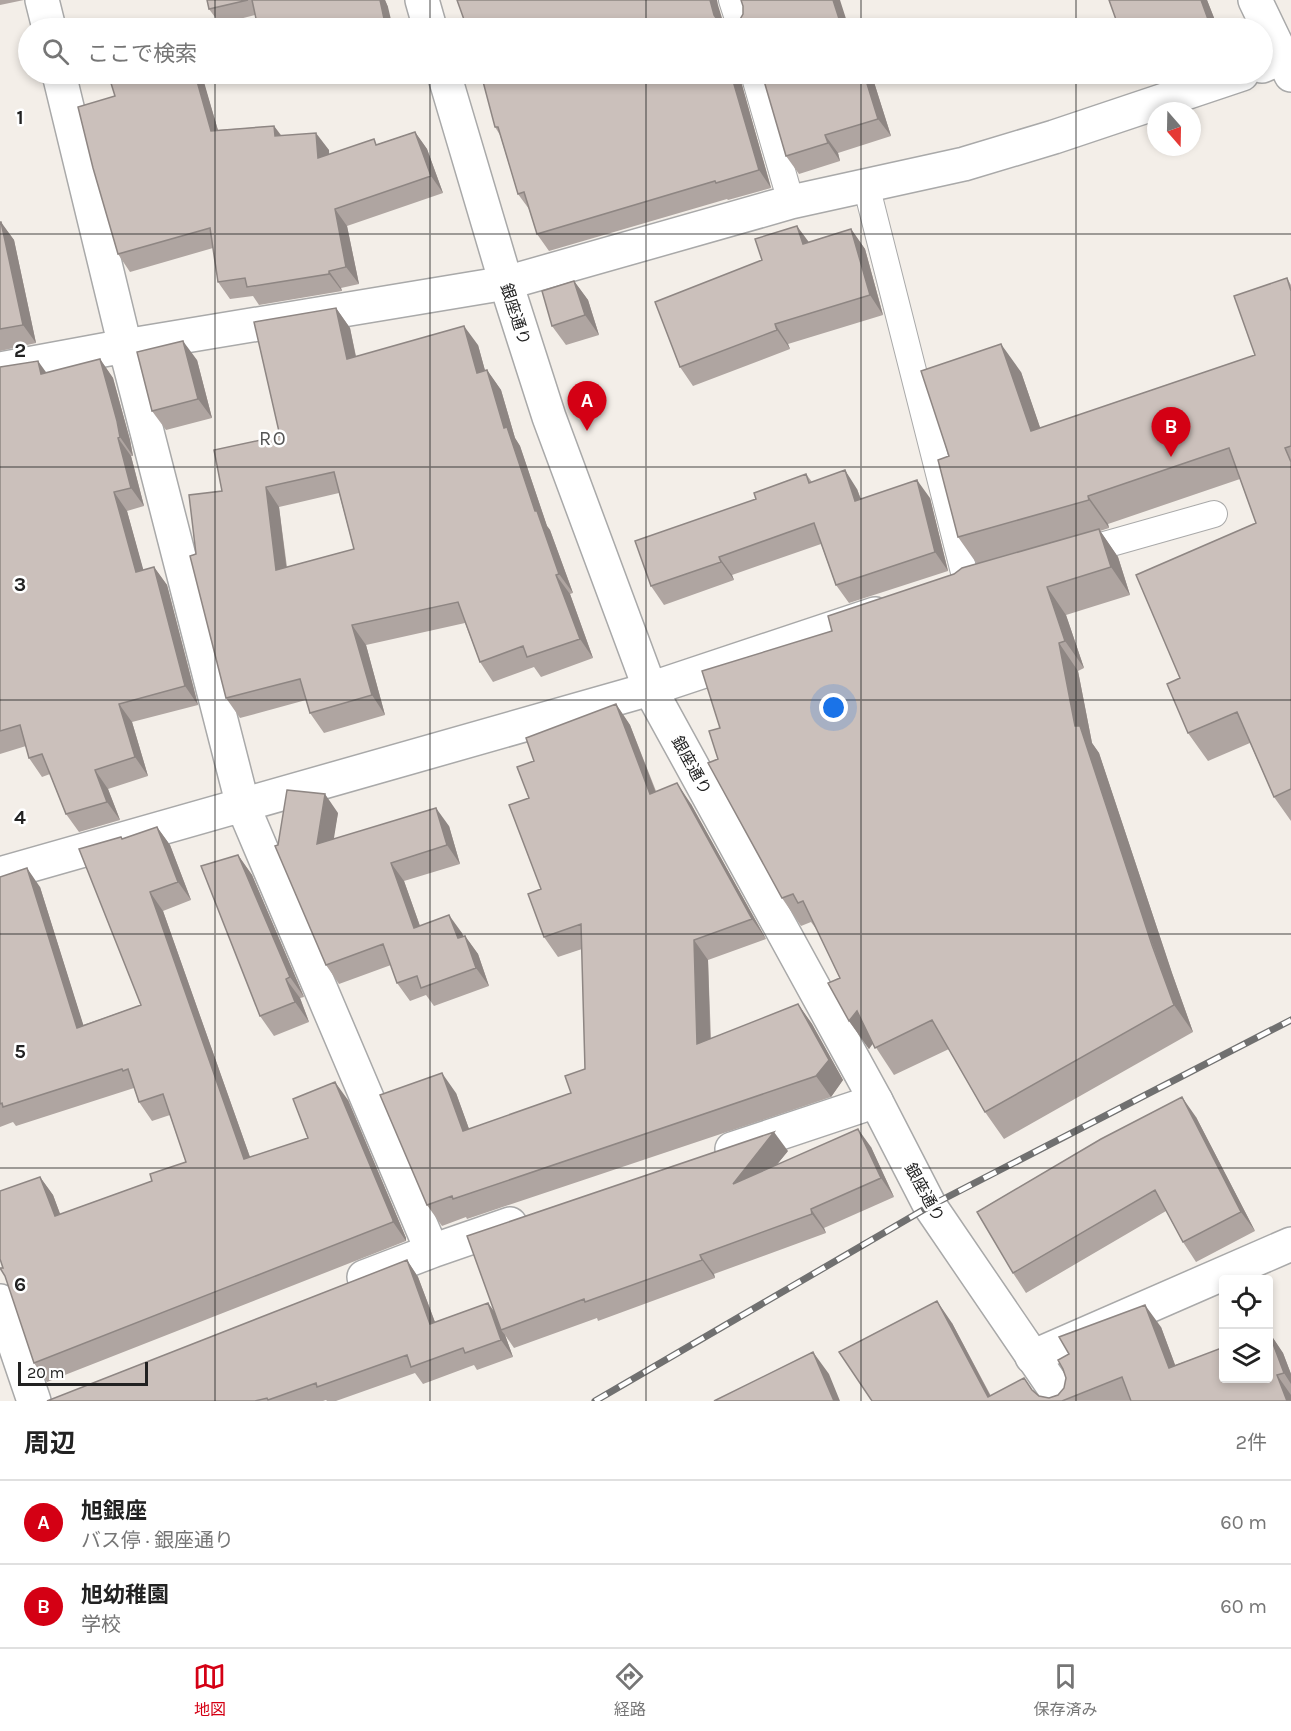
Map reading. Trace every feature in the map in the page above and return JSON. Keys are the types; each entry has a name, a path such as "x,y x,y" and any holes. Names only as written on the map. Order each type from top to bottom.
{"street":[{"path":"42,0 46,18"},
{"path":"422,0 427,18"},
{"path":"1255,0 1263,18"},
{"path":"1273,42 1282,63"},
{"path":"61,84 125,346 243,806 432,1251"},
{"name":"銀座通り","path":"447,84 506,283 549,417 650,689 876,1101 930,1206 1063,1401"},
{"path":"0,369 506,283 792,202 964,164 1054,137 1212,84"},
{"path":"0,874 650,689 899,607"},
{"path":"710,1157 876,1101"},
{"path":"333,1290 432,1251 543,1213"},
{"path":"1032,1357 1291,1244"},
{"path":"0,1300 48,1400"}],"lane":[{"path":"732,0 738,18"},
{"path":"757,84 792,202"},
{"path":"866,185 956,588 1001,574"},
{"path":"1057,558 1214,514"}],"building":[{"path":"207,0 248,0 209,9"},
{"path":"252,0 380,0 384,18 256,18"},
{"path":"457,0 710,0 716,18 463,18"},
{"path":"741,0 833,0 839,18 741,18 743,14"},
{"path":"1109,0 1201,0 1208,18 1115,18"},
{"path":"111,84 198,84 211,131 274,126 275,136 316,133 318,158 374,139 376,145 415,132 431,176 335,209 346,267 329,271 329,274 247,287 245,278 218,282 210,228 118,254 78,107 115,96"},
{"path":"484,84 734,84 759,170 537,234 524,192 518,194 498,127 495,127"},
{"path":"765,84 867,84 878,119 825,135 828,143 786,156"},
{"path":"0,222 23,325 0,329"},
{"path":"797,226 803,244 851,229 870,295 775,324 777,330 680,367 655,302 762,260 755,239"},
{"path":"1287,278 1291,291 1291,446 1285,448 1291,462 1291,789 1274,797 1237,712 1188,733 1167,684 1180,678 1136,575 1256,523 1229,448 1088,496 1089,500 958,537 938,460 949,456 921,371 1001,344 1031,431 1255,355 1234,296"},
{"path":"574,281 585,315 552,326 542,291"},
{"path":"336,308 347,359 464,326 477,373 487,370 504,428 507,427 559,574 556,575 580,639 527,657 523,646 480,662 458,602 352,625 372,695 310,713 300,679 226,698 190,556 196,554 189,495 222,491 214,450 280,436 254,322","holes":["334,472 354,549 276,570 266,487"]},
{"path":"183,341 198,399 152,411 137,352"},
{"path":"100,359 117,421 120,437 118,438 131,488 114,492 136,572 154,567 185,686 119,704 135,757 95,770 107,802 66,814 42,754 29,758 20,725 0,731 0,367 38,361 41,374"},
{"path":"845,470 855,501 917,480 935,552 836,585 814,523 719,557 721,562 651,586 635,541 756,499 754,493 806,474 809,483"},
{"path":"1099,529 1111,567 1047,587 1065,641 1059,643 1075,726 1080,726 1174,1005 985,1112 932,1020 875,1048 857,1011 849,1021 828,983 840,978 803,901 798,903 793,894 782,898 708,763 718,759 709,731 720,728 702,671 832,631 828,616 954,574 962,568"},
{"path":"616,704 650,794 677,783 752,919 694,940 697,1044 798,1004 829,1060 816,1076 453,1199 452,1196 427,1205 380,1095 442,1073 463,1131 571,1093 565,1076 585,1069 581,924 544,937 528,894 541,889 509,805 529,798 517,767 534,761 526,738"},
{"path":"287,790 325,794 317,844 436,808 447,845 391,863 414,928 449,915 458,938 465,936 476,968 421,988 417,976 397,983 383,944 326,965 275,846 278,845"},
{"path":"157,827 178,882 150,892 244,1159 308,1138 293,1099 335,1082 393,1222 34,1363 5,1276 0,1268 3,1268 0,1259 0,1191 40,1177 55,1216 152,1181 150,1174 186,1162 163,1094 139,1102 128,1069 3,1107 2,1103 0,1104 0,877 27,868 77,1028 141,1005 79,849 121,837 122,839"},
{"path":"238,855 290,977 286,979 295,1002 260,1016 201,866"},
{"path":"1182,1097 1241,1212 1183,1242 1155,1190 1013,1273 977,1212 1101,1139"},
{"path":"858,1129 881,1178 811,1209 812,1214 700,1255 702,1260 585,1302 584,1299 501,1330 467,1236 774,1132 733,1184"},
{"path":"407,1260 430,1324 488,1303 501,1340 465,1353 463,1348 411,1367 407,1355 317,1387 316,1383 268,1400 267,1398 255,1401 47,1401"},
{"path":"937,1301 988,1397 1024,1378 1039,1396 1049,1398 1058,1395 1064,1388 1066,1378 1058,1360 1069,1354 1059,1337 1145,1305 1169,1368 1219,1349 1219,1383 1273,1383 1273,1344 1284,1373 1277,1375 1287,1401 1131,1401 1122,1377 1062,1401 872,1401 839,1352"},
{"path":"813,1352 834,1401 714,1401"}],"railway":[{"path":"595,1401 930,1206 1291,1020"}],"place":[{"name":"旭銀座","path":"587,431"},
{"name":"旭幼稚園","path":"1171,457"}],"district":[{"name":"RO","path":"273,438"}]}
